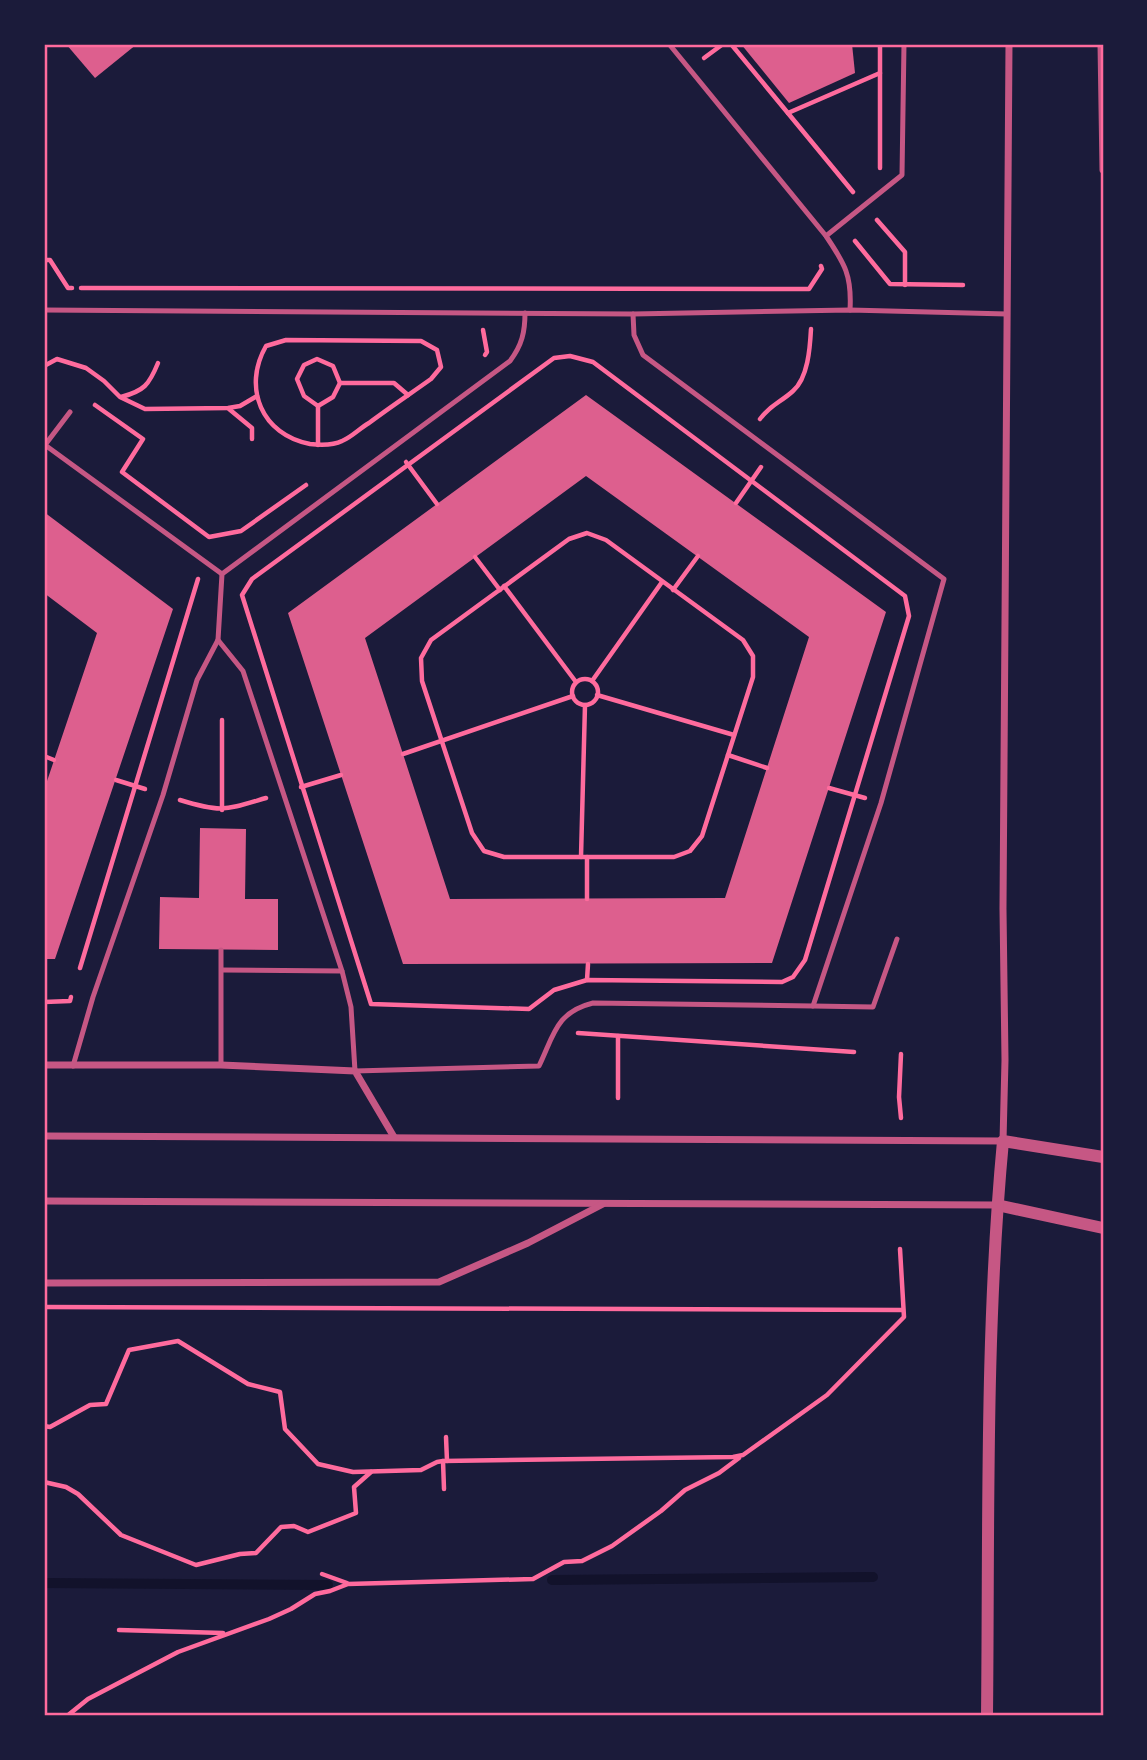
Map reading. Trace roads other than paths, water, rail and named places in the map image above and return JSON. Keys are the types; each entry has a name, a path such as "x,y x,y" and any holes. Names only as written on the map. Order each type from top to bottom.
{"street":[{"path":"987,1716 991,1315 1003,1141 1005,1060 1003,895 1009,44"},
{"path":"1101,44 1103,170"},
{"path":"44,1065 221,1065 355,1071 394,1137"},
{"path":"44,1136 1003,1141 1103,1157"},
{"path":"44,1201 997,1205 1103,1228"},
{"path":"44,1283 439,1282 528,1243 603,1203"}],"lane":[{"path":"669,44 826,236 842,260 851,287 850,310"},
{"path":"826,236 902,175 904,44"},
{"path":"44,310 633,314 850,310 1007,314"},
{"path":"222,574 510,361 520,346 525,330 525,313"},
{"path":"633,314 634,335 643,355 944,579 881,803 813,1006"},
{"path":"70,412 45,445 222,574"},
{"path":"74,1066 93,997 163,795 197,680 218,640 222,574"},
{"path":"218,640 243,671 342,971 351,1007 355,1071 539,1066 564,1017 577,1007 593,1003 873,1007 897,939"},
{"path":"221,950 221,1065"},
{"path":"222,970 342,971"}],"waterway":[{"path":"552,1580 873,1577"},
{"path":"44,1583 328,1585"}]}
